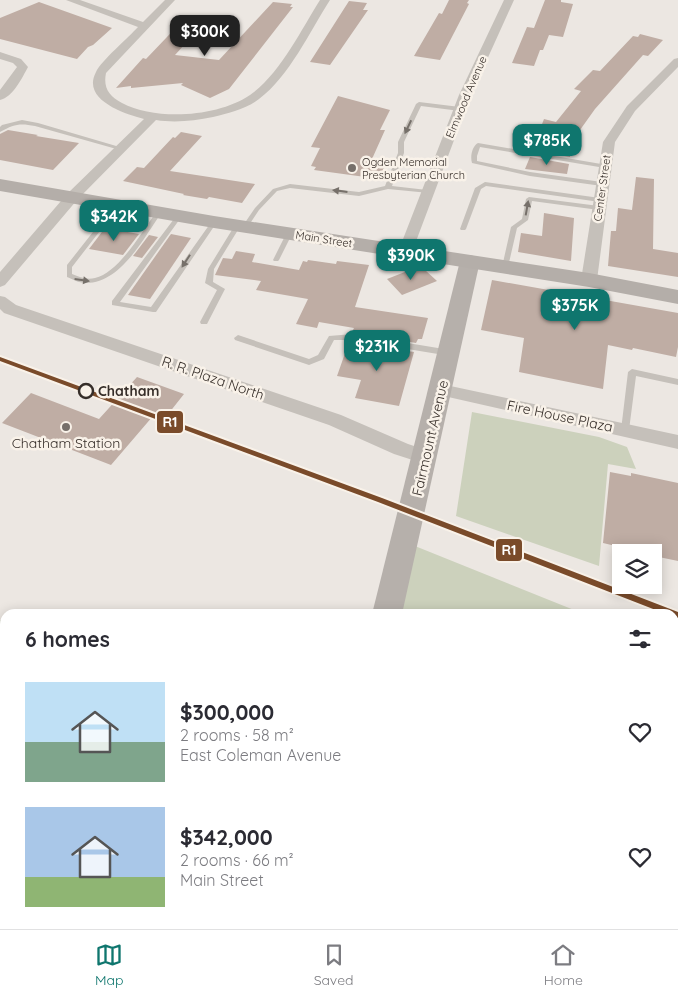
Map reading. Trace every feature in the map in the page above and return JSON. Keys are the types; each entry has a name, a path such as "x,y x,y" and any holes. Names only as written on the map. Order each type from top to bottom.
{"main road":[{"name":"Main Street","path":"0,185 214,222 470,261 678,296"},
{"name":"Fairmount Avenue","path":"388,609 450,353 470,261"}],"street":[{"path":"71,0 145,26"},
{"path":"170,0 103,68 98,84 101,92 116,106 128,111 153,116 183,117 233,108 253,98 270,83 325,0"},
{"name":"Elmwood Avenue","path":"405,252 460,109 509,0"},
{"path":"0,55 17,61 23,67 14,83 0,98"},
{"name":"Center Street","path":"589,280 609,142 615,129 646,93 678,61"},
{"path":"0,282 72,197 153,116"},
{"name":"R. R. Plaza North","path":"0,301 10,309 335,420 401,450 425,457"},
{"name":"Fire House Plaza","path":"441,390 678,442"}],"lane":[{"path":"388,187 401,153 401,142 419,104 460,109"},
{"path":"0,130 4,126 22,122 120,148"},
{"path":"602,184 530,174 474,162 474,156 478,146 605,166"},
{"path":"463,229 478,188 485,184 599,204"},
{"path":"204,322 222,288 208,283 211,270 241,226 276,190 290,186 359,194 388,187 427,192"},
{"path":"506,267 514,227 525,220 529,199 599,204"},
{"path":"116,205 69,267 69,275 78,281 97,281 109,275 169,214"},
{"path":"169,214 115,303 153,310 214,222"},
{"path":"276,260 289,234"},
{"path":"238,338 308,362 321,357 332,338 353,337 450,353"},
{"path":"626,430 632,372 678,382"}],"green space":[{"path":"472,412 599,437 627,447 636,469 608,464 599,566 456,516"},
{"path":"405,542 572,609 388,609"}],"building":[{"path":"449,0 469,0 467,3 469,4 440,60 414,56 439,13 442,14"},
{"path":"545,0 561,0 561,2 573,4 563,37 549,35 543,50 540,50 534,66 512,63 527,27 534,28"},
{"path":"349,1 367,3 363,10 368,10 330,65 310,62"},
{"path":"39,2 112,28 93,45 88,47 77,59 0,39 0,18"},
{"path":"273,2 292,4 290,7 293,7 229,89 210,98 181,85 183,83 116,88 143,58 146,59 186,17 207,20 175,55 219,60"},
{"path":"640,34 663,40 648,56 643,55 595,109 580,130 576,142 572,141 570,157 532,150 544,119 556,122 581,91 574,89 593,70 600,71 633,36 638,37"},
{"path":"338,96 390,110 380,130 385,130 372,159 386,161 380,179 314,170 316,167 311,166 320,148 311,147"},
{"path":"8,130 79,143 53,170 0,160 0,134"},
{"path":"181,132 202,136 170,171 255,184 242,203 209,197 207,199 183,195 123,181 137,167 144,168 173,137 175,138"},
{"path":"530,157 569,164 567,174 525,169"},
{"path":"636,177 654,179 653,249 678,253 678,277 608,266 611,231 616,231 618,208 632,210"},
{"path":"544,213 574,218 571,261 518,252 521,233 542,236"},
{"path":"105,228 139,234 123,255 89,249"},
{"path":"171,234 191,238 150,299 128,295"},
{"path":"149,235 158,237 142,258 133,256"},
{"path":"236,251 255,254 252,262 299,270 303,261 307,262 308,260 336,264 337,261 369,265 355,307 428,318 422,339 418,339 416,343 352,332 354,328 319,322 317,328 296,324 308,299 256,290 261,281 215,275 223,258 232,259"},
{"path":"415,268 425,270 437,281 402,295 387,279"},
{"path":"492,280 678,313 678,347 676,357 608,345 603,389 519,372 524,338 481,330"},
{"path":"349,342 414,352 399,406 355,398 361,380 337,376"},
{"name":"Chatham Station","path":"137,377 184,394 169,413 159,409 111,465 2,423 31,393 99,419"},
{"path":"610,472 631,476 631,473 678,483 678,561 662,558 662,544 612,545 603,543"}],"transit line":[{"name":"R1","path":"0,359 380,500 662,609"}],"place":[{"name":"Ogden Memorial Presbyterian Church","path":"352,168"},
{"name":"Chatham","path":"86,391"},
{"name":"Chatham Station","path":"66,427"}]}
